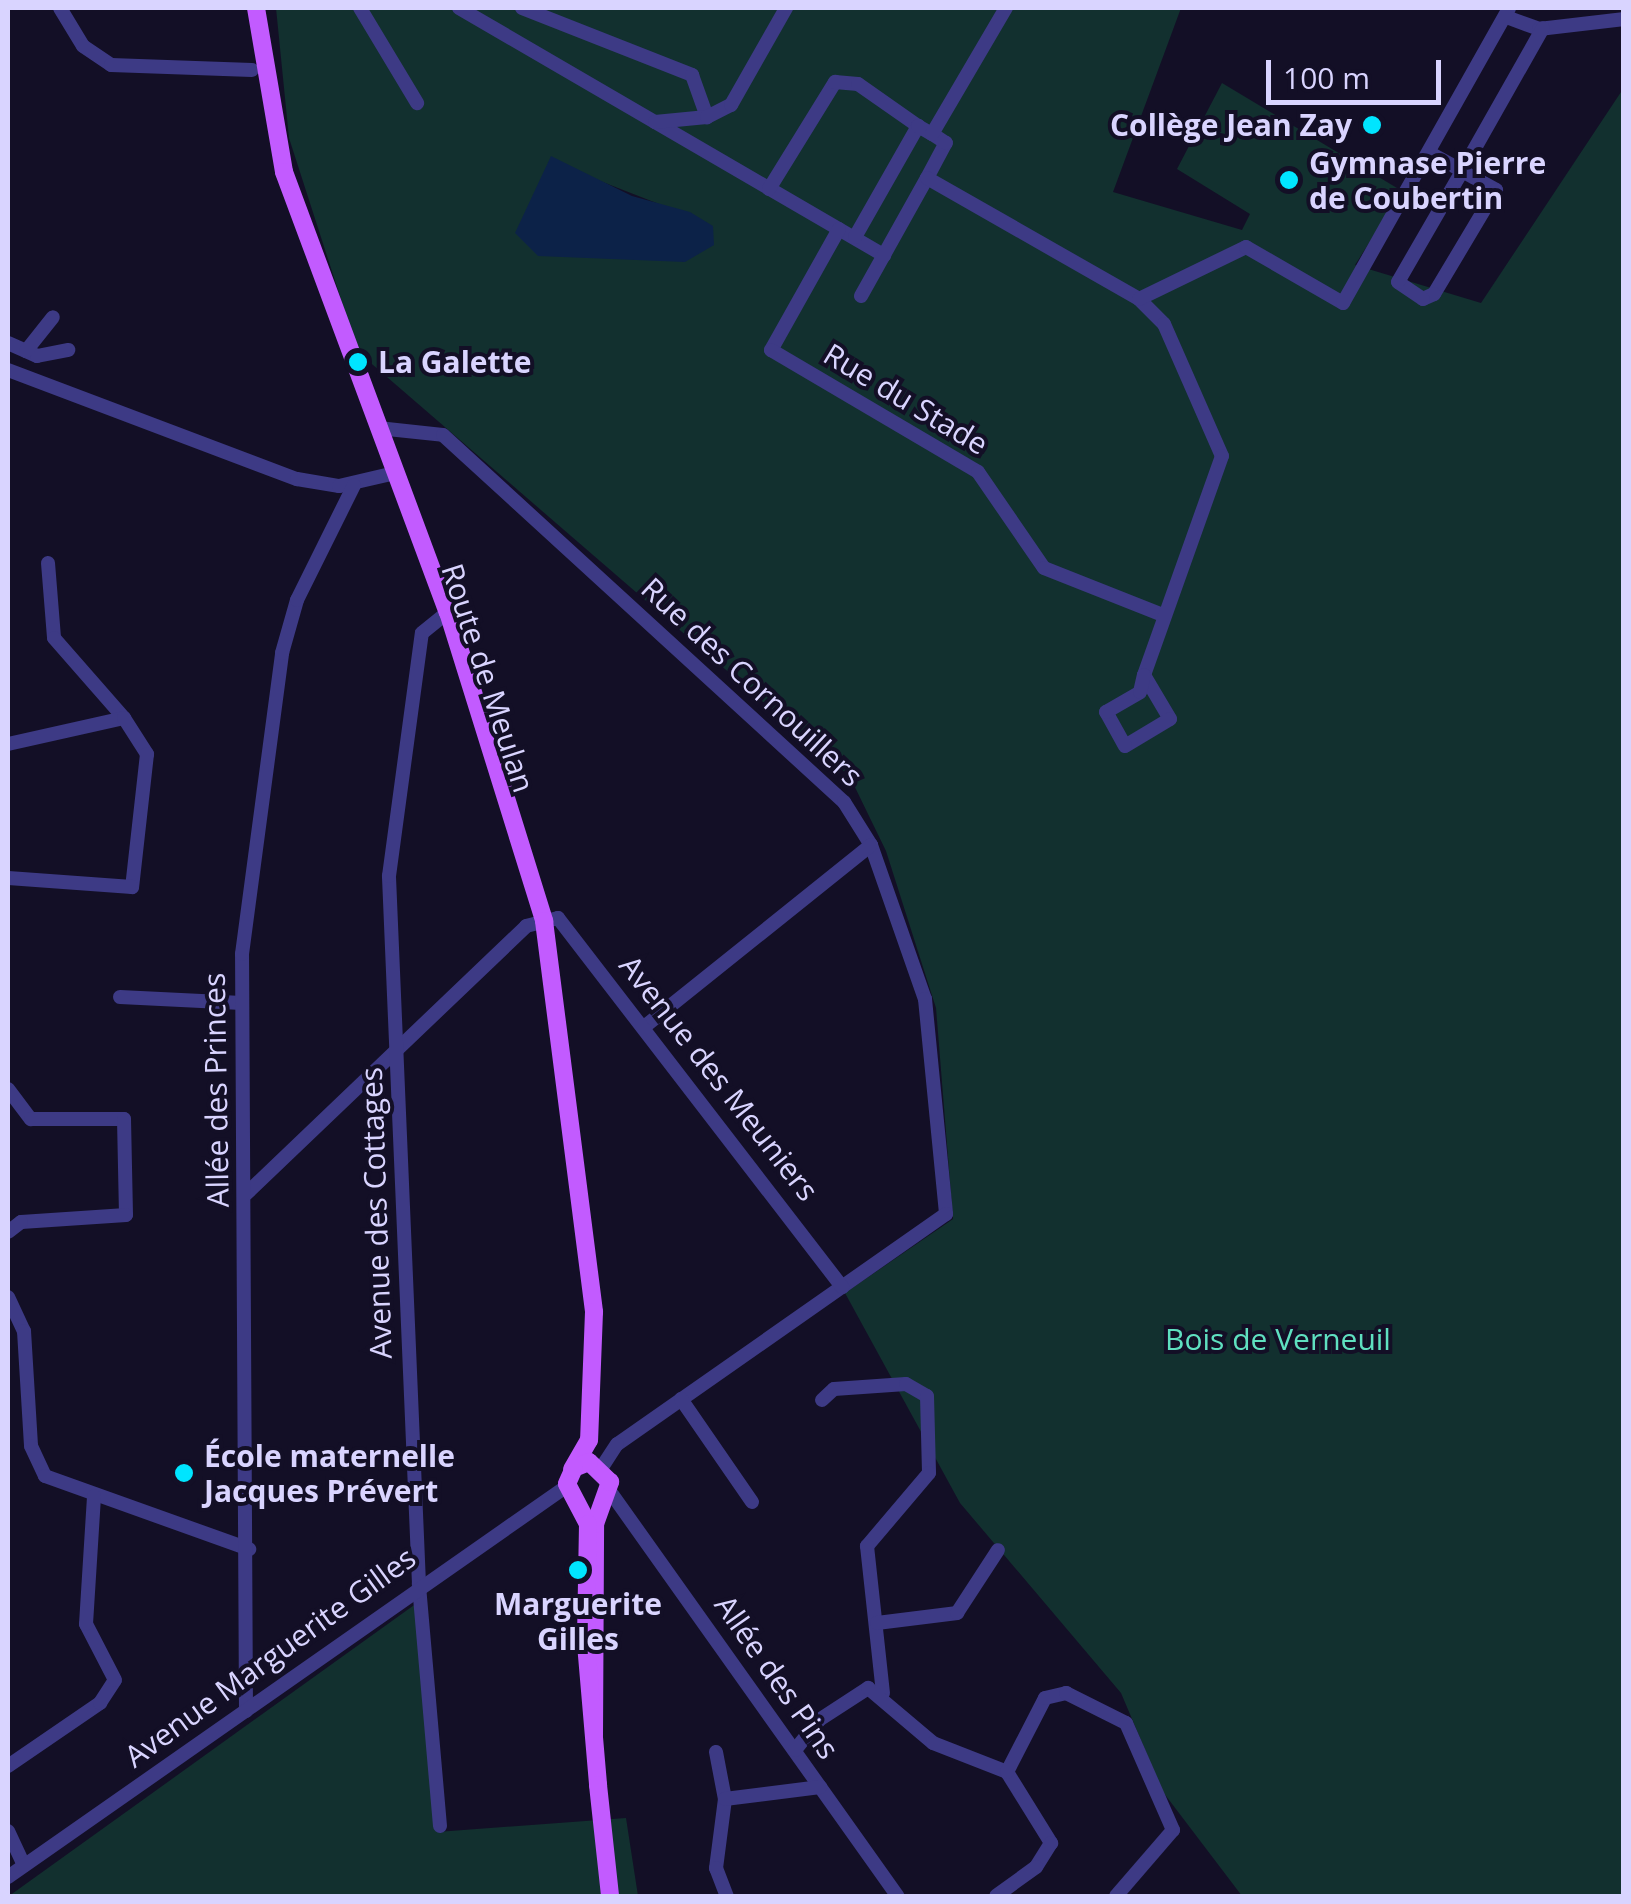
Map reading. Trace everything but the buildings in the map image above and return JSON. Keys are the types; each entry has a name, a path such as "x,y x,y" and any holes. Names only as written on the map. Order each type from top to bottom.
{"main road":[{"name":"Route de Meulan","path":"244,8 252,70 276,179 444,614 540,922 590,1386 589,1440 572,1486"},
{"name":"Route de Meulan","path":"256,8 284,172 378,428 390,475"},
{"name":"Route de Meulan","path":"589,1440 601,1466 606,1494"},
{"path":"572,1486 601,1466"},
{"path":"572,1486 606,1494 594,1532 594,1735"},
{"path":"572,1486 588,1524 584,1596 612,1896"}],"street":[{"path":"60,8 82,46 111,65 252,70"},
{"path":"360,8 417,103"},
{"path":"463,8 884,255"},
{"path":"522,8 692,75 707,117"},
{"path":"654,122 707,117 731,105 786,8"},
{"path":"932,134 1006,8"},
{"path":"1138,299 1246,247 1343,303 1509,13 1543,28 1624,18"},
{"path":"1430,153 1462,171 1496,190 1434,294 1423,299 1398,282 1462,171 1543,28"},
{"path":"769,189 835,82 858,84 946,142 860,296"},
{"path":"855,237 918,126"},
{"path":"928,178 1138,299 1164,324 1222,456 1160,614 1144,675 1140,692 1106,712 1124,746 1170,719 1144,675"},
{"name":"Rue du Stade","path":"839,229 770,350 978,472 1044,568 1160,614"},
{"path":"26,352 53,318"},
{"path":"8,343 26,352 68,350"},
{"path":"8,370 186,443 234,449 265,469 354,485 390,475"},
{"name":"Rue des Cornouillers","path":"378,428 443,434 810,768 872,845 925,998 946,1214 842,1286"},
{"name":"Allée des Princes","path":"246,1711 249,1549 242,954 282,653 296,600 354,485"},
{"path":"8,878 132,886 148,754 124,718 54,638 48,563"},
{"name":"Avenue des Cottages","path":"440,1826 419,1584 388,876 420,642 444,614"},
{"path":"8,744 124,718"},
{"path":"644,1026 872,845"},
{"name":"Avenue des Meuniers","path":"540,922 558,918 842,1286"},
{"path":"246,1194 397,1050 540,922"},
{"path":"120,997 242,1004"},
{"path":"8,1089 31,1120 124,1119 126,1215 21,1222 8,1232"},
{"path":"601,1466 617,1444 842,1286"},
{"path":"8,1297 28,1358 34,1463 60,1485 249,1549"},
{"path":"822,1400 834,1389 906,1384 927,1396 928,1474 867,1546 882,1694"},
{"path":"681,1399 752,1502"},
{"path":"591,1420 600,1438 617,1444"},
{"name":"Avenue Marguerite Gilles","path":"8,1877 419,1584 572,1486"},
{"name":"Allée des Pins","path":"606,1494 898,1896"},
{"path":"8,1766 100,1703 116,1680 86,1624 94,1496"},
{"path":"876,1623 957,1614 998,1550"},
{"path":"795,1750 837,1706 868,1688 882,1694 933,1744 1007,1772 1050,1831 1050,1843 1036,1867 996,1896"},
{"path":"1007,1772 1036,1708 1045,1698 1074,1696 1126,1723 1173,1830 1116,1896"},
{"path":"716,1752 725,1799 716,1868 727,1896"},
{"path":"725,1799 820,1786"},
{"path":"8,1831 24,1866"}],"green space":[{"name":"Bois de Verneuil","path":"276,8 1181,8 1113,192 1242,230 1250,214 1177,169 1222,83 1402,191 1355,265 1481,303 1623,89 1623,1896 1242,1896 1163,1792 1121,1693 960,1503 845,1293 953,1219 936,1008 886,851 850,777 358,352 289,138","holes":["595,179 659,204 516,233"]},
{"path":"417,1603 437,1832 626,1818 638,1896 9,1896"}],"water":[{"path":"551,156 632,196 690,212 713,226 714,245 685,262 538,256 515,233"}],"place":[{"name":"Collège Jean Zay","path":"1372,125"},
{"name":"Gymnase Pierre de Coubertin","path":"1289,180"},
{"name":"La Galette","path":"358,362"},
{"name":"École maternelle Jacques Prévert","path":"184,1473"},
{"name":"Marguerite Gilles","path":"578,1570"}]}
